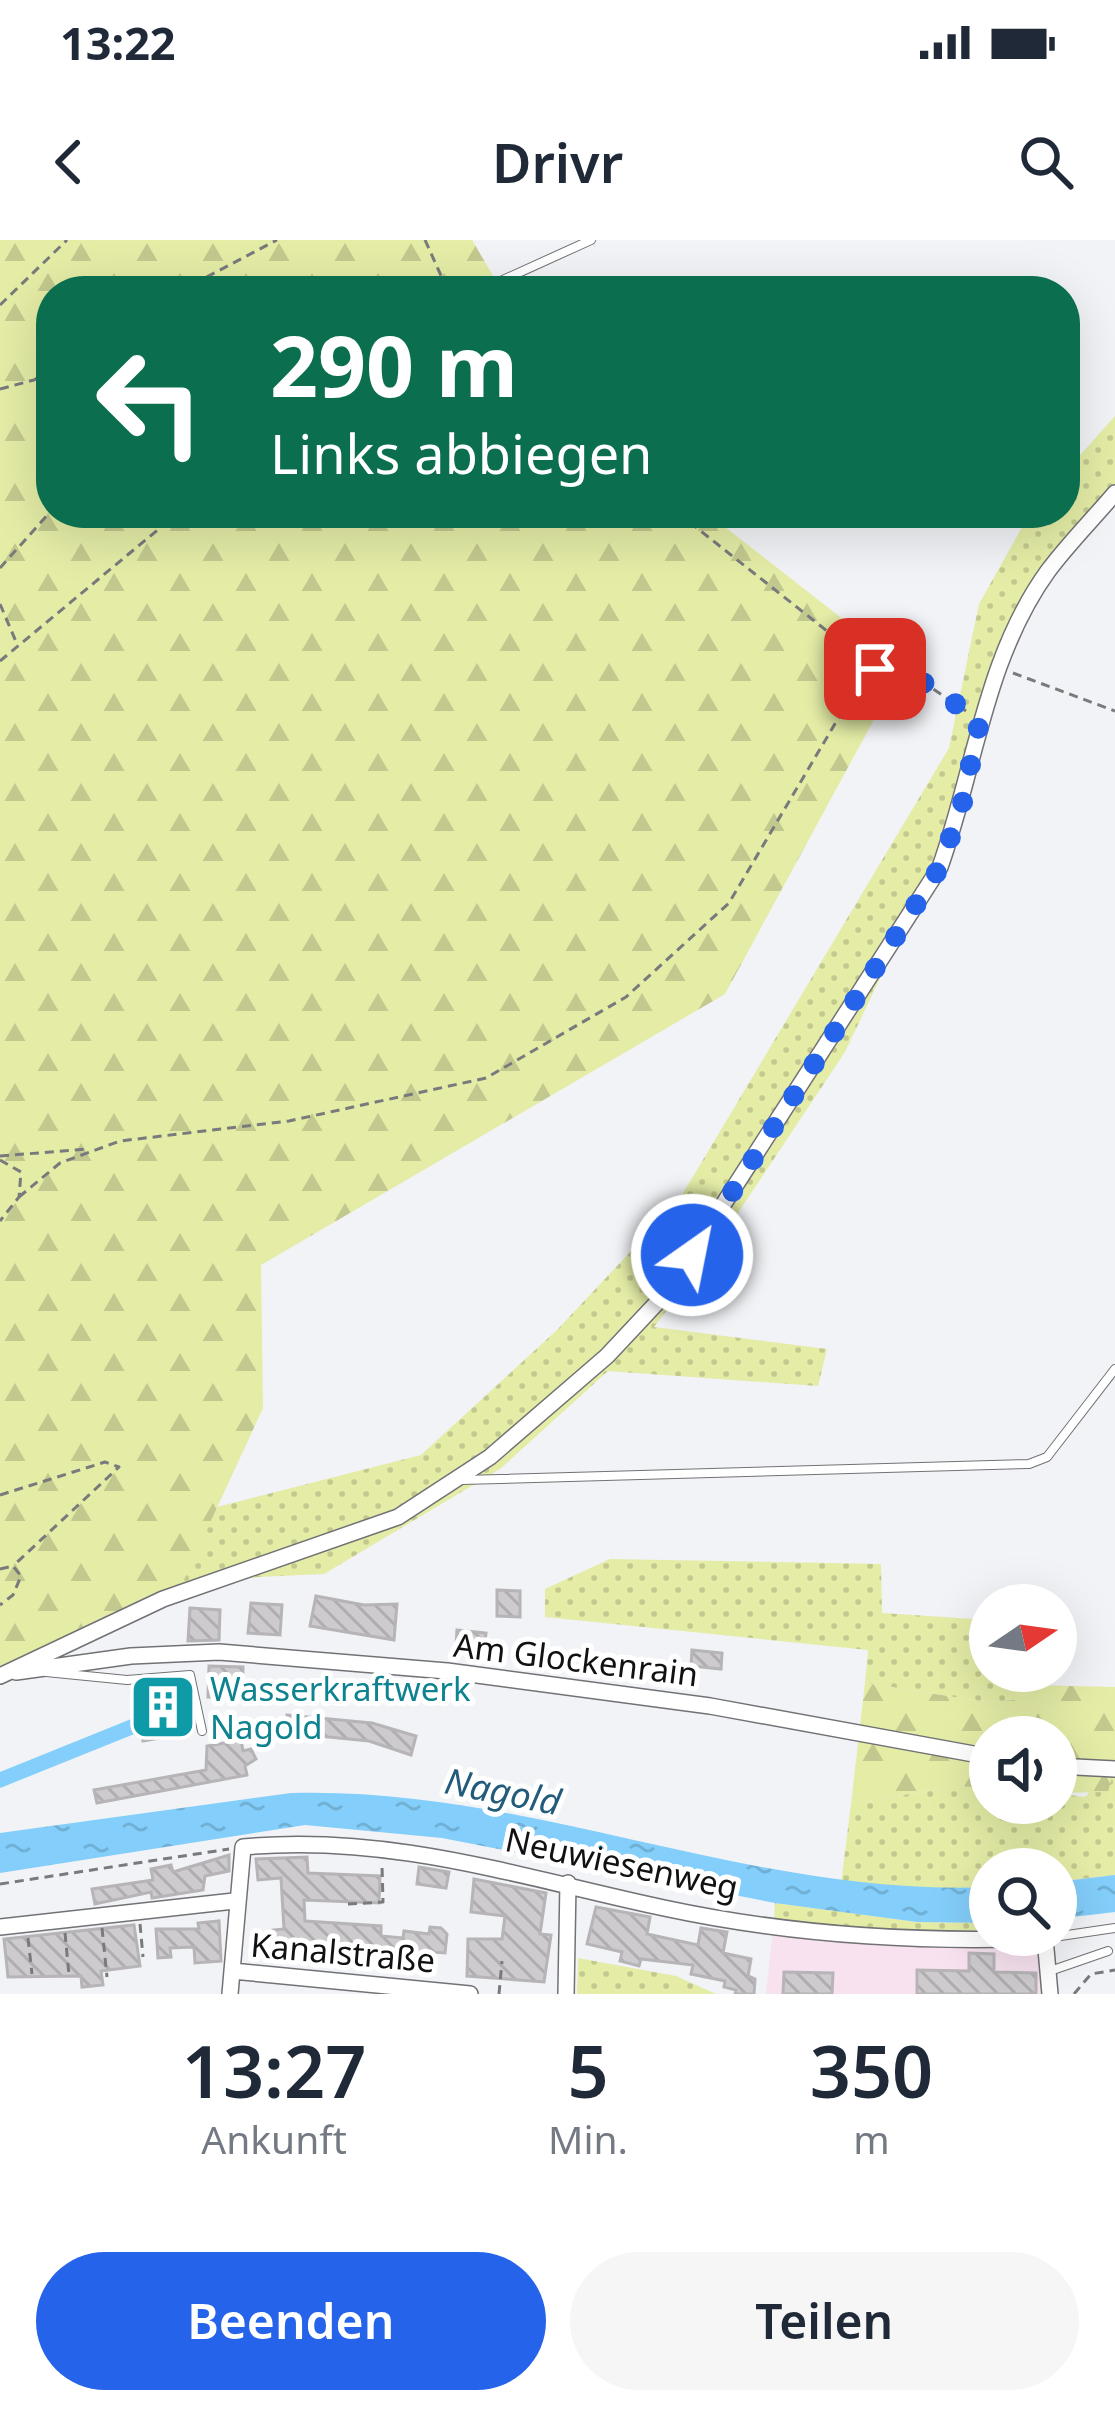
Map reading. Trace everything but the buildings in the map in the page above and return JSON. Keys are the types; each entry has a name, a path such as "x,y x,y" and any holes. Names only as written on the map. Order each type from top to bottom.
{"street":[{"path":"4,1675 163,1598 398,1517 461,1480 607,1356 667,1292 940,867 962,805 980,720 1000,668 1046,573 1115,494"},
{"name":"Am Glockenrain","path":"4,1675 130,1656 219,1652 447,1671 710,1706 969,1752"},
{"path":"1077,1767 1115,1769"},
{"path":"232,1971 234,1901 243,1847"},
{"name":"Neuwiesenweg","path":"243,1847 377,1847 568,1883 666,1909 835,1936 969,1937"},
{"path":"566,1994 568,1883"},
{"path":"0,1927 234,1901"},
{"path":"1047,1956 1050,1994"},
{"name":"Kanalstraße","path":"230,1994 232,1971 470,1994"}],"lane":[{"path":"512,276 591,240"},
{"path":"461,1480 1029,1465 1046,1457 1115,1369"},
{"path":"39,1671 127,1680 190,1675 202,1731"},
{"path":"1077,1933 1115,1928"},
{"path":"1048,1972 1108,1951"}],"path":[{"path":"0,305 67,240"},
{"path":"209,276 277,240"},
{"path":"425,240 441,276"},
{"path":"0,388 36,375"},
{"path":"0,568 36,528"},
{"path":"0,661 160,528"},
{"path":"697,528 875,669 909,673 980,720"},
{"path":"0,604 17,646"},
{"path":"1000,668 1115,711"},
{"path":"0,1158 289,1120 486,1078 626,998 729,903 839,718 875,669"},
{"path":"0,1221 19,1197 60,1163 89,1149"},
{"path":"0,1158 21,1172 19,1197"},
{"path":"0,1495 105,1462 119,1467 13,1566 0,1569"},
{"path":"0,1605 13,1595 21,1576 13,1566"},
{"path":"0,1884 243,1847"},
{"path":"348,1904 383,1902 377,1847"},
{"path":"138,1910 143,1957"},
{"path":"100,1915 107,1977"},
{"path":"64,1919 70,1975"},
{"path":"27,1924 32,1974"},
{"path":"499,1994 502,1961"},
{"path":"1075,1994 1091,1974 1115,1970"}],"shaded area":[{"path":"774,1920 969,1931 969,1956 1050,1956 1053,1994 766,1994"}],"green space":[{"path":"0,240 472,240 493,276 36,276 36,528 726,528 903,666 725,994 261,1265 263,1408 179,1590 0,1671"},
{"path":"1115,416 1115,493 1047,573 1013,635 962,805 845,1052 718,1243 654,1327 827,1349 818,1386 608,1371 500,1469 324,1574 258,1577 179,1590 217,1507 421,1455 557,1330 679,1200 949,748 979,604 1022,528 1080,528 1080,455"},
{"path":"610,1559 881,1564 882,1613 969,1619 969,1692 1022,1692 1015,1700 986,1702 865,1683 868,1650 545,1617 545,1589"},
{"path":"865,1683 986,1702 1015,1700 1022,1692 1115,1687 1115,1766 1108,1792 1077,1793 1077,1716 969,1716 969,1787 851,1804"},
{"path":"1115,1766 1115,1875 1077,1880 1077,1848 969,1848 969,1888 915,1890 841,1884 851,1804 969,1787 969,1824 1077,1824 1077,1796 1085,1797"},
{"path":"775,1903 917,1922 969,1923 969,1933 866,1931 774,1920"},
{"path":"578,1958 676,1976 716,1994 577,1994"}],"water":[{"path":"291,1793 380,1795 468,1806 814,1876 901,1886 969,1887 969,1923 917,1922 775,1903 442,1838 305,1825 0,1873 0,1833"},
{"path":"1115,1875 1115,1912 1077,1917 1077,1880"}],"waterway":[{"path":"0,1780 134,1726"}],"place":[{"name":"Wasserkraftwerk Nagold","path":"163,1707"}],"route":[{"path":"692,1255 895,944 940,867 962,805 980,720 909,673 875,669"}],"water label":[{"name":"Nagold","path":"503,1791"}]}
